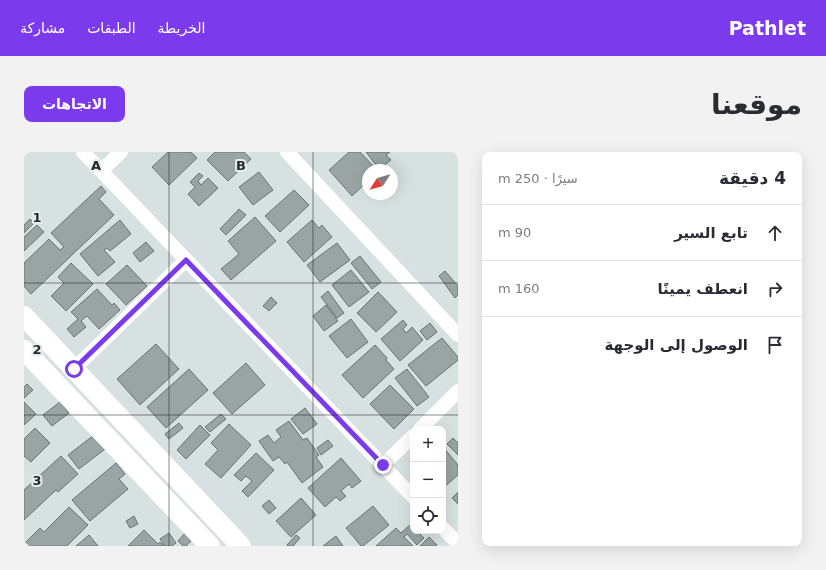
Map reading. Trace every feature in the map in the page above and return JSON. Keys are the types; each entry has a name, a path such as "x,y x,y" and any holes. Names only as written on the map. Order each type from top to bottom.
{"street":[{"path":"83,152 410,494"},
{"path":"101,171 121,152"},
{"path":"295,155 458,335"},
{"path":"74,369 186,260"},
{"path":"24,316 241,546"},
{"path":"24,350 210,546"},
{"path":"423,426 458,391"},
{"path":"383,465 410,439"},
{"path":"446,531 458,544"}],"building":[{"path":"168,152 191,152 197,158 169,185 152,167"},
{"path":"215,152 244,152 251,159 228,181 207,160"},
{"path":"349,152 360,152 371,164 362,164 362,187 352,196 329,170"},
{"path":"366,152 390,152 386,155 391,160 386,164 375,164"},
{"path":"259,172 273,190 253,205 239,187"},
{"path":"199,173 203,176 198,181 201,185 208,178 218,188 199,206 188,194 195,187 190,182"},
{"path":"101,186 106,192 99,199 114,215 31,294 24,286 24,263 49,239 60,250 64,247 51,233"},
{"path":"294,190 309,205 280,232 265,216"},
{"path":"239,209 246,215 226,235 220,229"},
{"path":"255,217 276,241 231,280 221,269 239,254 228,241"},
{"path":"30,219 34,223 24,233 24,225"},
{"path":"120,220 131,234 110,251 107,248 104,250 115,262 98,276 80,254"},
{"path":"312,220 319,228 322,225 332,237 304,262 287,242"},
{"path":"37,225 44,232 24,251 24,237"},
{"path":"146,242 154,251 140,262 133,253"},
{"path":"337,243 350,260 320,282 307,265"},
{"path":"360,256 381,282 372,289 351,263"},
{"path":"71,263 93,284 66,311 51,296 64,283 58,277"},
{"path":"127,265 147,286 126,305 106,284"},
{"path":"351,270 369,292 349,307 332,285"},
{"path":"445,271 458,286 458,295 455,298 439,276"},
{"path":"97,289 112,305 114,303 120,310 99,329 87,316 81,321 86,327 74,337 67,329 78,319 71,312"},
{"path":"328,291 344,313 337,318 321,297"},
{"path":"378,292 397,312 376,332 357,313"},
{"path":"271,297 277,303 269,311 263,306"},
{"path":"326,305 338,321 324,331 313,316"},
{"path":"351,319 368,342 347,358 329,336"},
{"path":"403,320 407,325 403,329 406,333 412,327 423,340 400,361 381,339"},
{"path":"430,323 437,332 427,340 420,331"},
{"path":"442,338 458,357 458,360 426,386 408,365"},
{"path":"156,344 179,369 140,405 117,379"},
{"path":"375,345 387,358 386,360 394,369 363,398 342,375"},
{"path":"246,363 265,385 232,414 213,393"},
{"path":"189,369 208,390 166,428 147,407"},
{"path":"407,369 429,397 417,406 395,378"},
{"path":"27,384 33,390 24,398 24,387"},
{"path":"390,385 414,409 394,429 370,404"},
{"path":"24,402 36,414 24,425"},
{"path":"60,402 69,413 52,426 43,415"},
{"path":"305,408 317,424 303,434 291,419"},
{"path":"221,414 226,419 210,432 205,427"},
{"path":"289,421 303,440 307,438 319,455 316,457 323,467 302,483 287,462 285,464 279,457 273,461 259,441 268,435 274,443 281,437 276,430"},
{"path":"179,423 183,428 169,439 165,434"},
{"path":"229,424 251,445 221,478 205,464 218,450 211,443"},
{"path":"200,425 210,435 186,459 177,450"},
{"path":"35,428 50,443 31,462 24,456 24,439"},
{"path":"94,435 105,449 79,469 68,455"},
{"path":"453,438 458,443 458,455 447,444"},
{"path":"328,440 333,446 321,455 317,448"},
{"path":"446,451 458,465 458,475 446,485"},
{"path":"256,453 274,470 248,497 242,491 252,481 246,476 241,481 234,475"},
{"path":"61,456 78,474 58,492 56,490 24,520 24,490"},
{"path":"341,458 361,481 352,488 349,484 341,491 346,496 340,501 336,497 325,507 308,488"},
{"path":"116,463 125,474 119,479 128,489 90,521 72,500"},
{"path":"458,492 458,504 452,498"},
{"path":"301,498 316,515 291,537 276,521"},
{"path":"269,500 276,508 269,514 262,506"},
{"path":"373,506 389,525 361,546 346,528"},
{"path":"69,507 88,525 67,546 27,546 24,544 40,528 44,532"},
{"path":"134,516 138,524 130,528 126,521"},
{"path":"410,525 410,534 420,534 424,538 417,545 407,534 404,537 413,546 376,546 396,528 401,533"},
{"path":"144,530 158,544 160,542 164,546 128,546"},
{"path":"169,533 176,543 172,546 165,546 160,539"},
{"path":"185,533 192,540 186,546 183,546 178,541"},
{"path":"89,535 98,546 76,546"},
{"path":"296,535 300,538 293,546 288,546 287,545"},
{"path":"336,536 343,546 323,546"},
{"path":"429,537 437,545 420,546"}],"route":[{"path":"74,369 186,260 383,465"}]}
